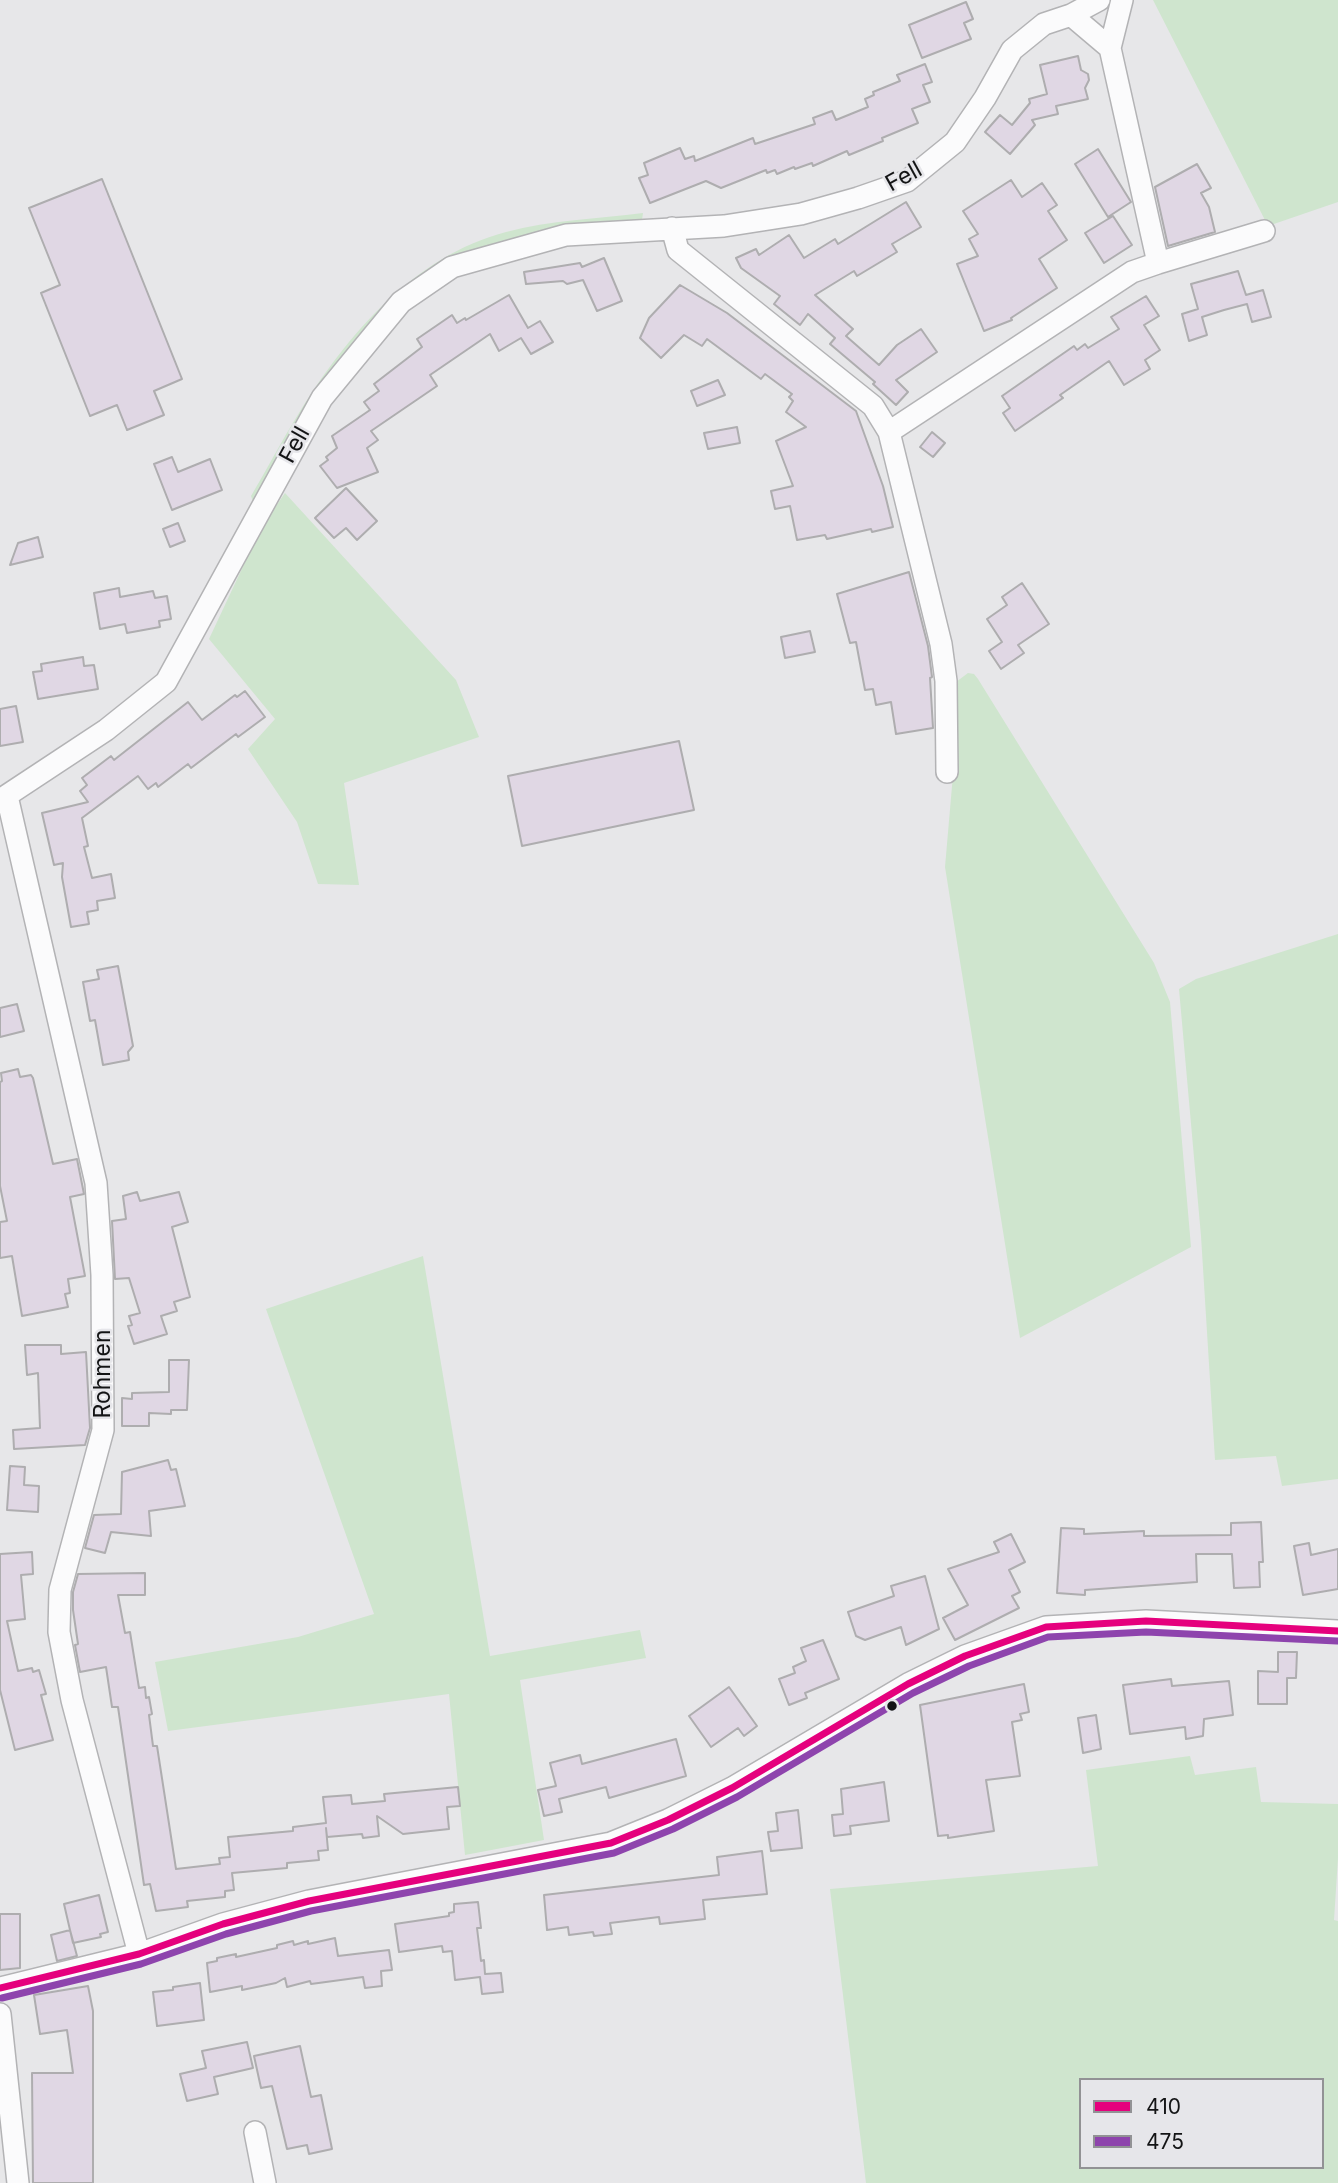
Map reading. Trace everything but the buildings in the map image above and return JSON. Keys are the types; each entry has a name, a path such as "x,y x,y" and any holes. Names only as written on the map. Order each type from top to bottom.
{"street":[{"name":"Fell","path":"3,798 106,730 166,682 322,398 401,302 452,267 566,235 724,226 802,215 906,181 955,142 985,98 1012,50 1044,24 1071,15 1099,0"},
{"path":"1122,0 1110,48 1157,263"},
{"path":"1071,15 1110,48"},
{"path":"672,228 678,250 873,405 889,432 941,644 946,681 947,772"},
{"path":"889,432 1132,272 1264,230"},
{"name":"Rohmen","path":"3,798 96,1184 103,1275 103,1430 60,1590 59,1632 72,1700 139,1954"},
{"path":"0,1988 139,1954 223,1924 309,1901 611,1843 668,1820 732,1788 806,1746 885,1696 942,1667 1046,1627 1146,1621 1338,1631"},
{"path":"0,2014 18,2183"},
{"path":"255,2132 265,2183"}],"green space":[{"path":"1153,0 1338,0 1338,202 1268,226"},
{"path":"643,213 642,220 637,224 423,283 254,504 251,496 318,384 361,328 413,279 442,259 473,243 506,232 557,222"},
{"path":"285,493 456,680 479,737 344,783 359,885 318,884 297,822 248,749 275,719 209,639 262,526"},
{"path":"968,673 974,674 978,679 1154,963 1170,1002 1191,1247 1020,1338 945,867 956,740 956,682"},
{"path":"1338,934 1338,1479 1282,1486 1276,1456 1215,1460 1201,1236 1179,989 1196,979"},
{"path":"423,1256 490,1656 640,1630 646,1658 520,1680 544,1840 465,1855 449,1694 168,1731 155,1662 298,1637 374,1614 266,1309"},
{"path":"1190,1756 1195,1775 1256,1767 1261,1802 1338,1804 1334,1920 1338,1921 1338,2183 866,2183 830,1889 1098,1866 1086,1770"}],"transit line":[{"name":"410","path":"0,1988 139,1954 223,1924 309,1901 611,1843 668,1820 732,1788 908,1684 965,1656 1046,1627 1146,1621 1338,1631"},
{"name":"475","path":"2,1998 141,1964 226,1934 311,1911 614,1853 673,1829 737,1797 913,1693 969,1666 1048,1637 1146,1632 1337,1641"}]}
